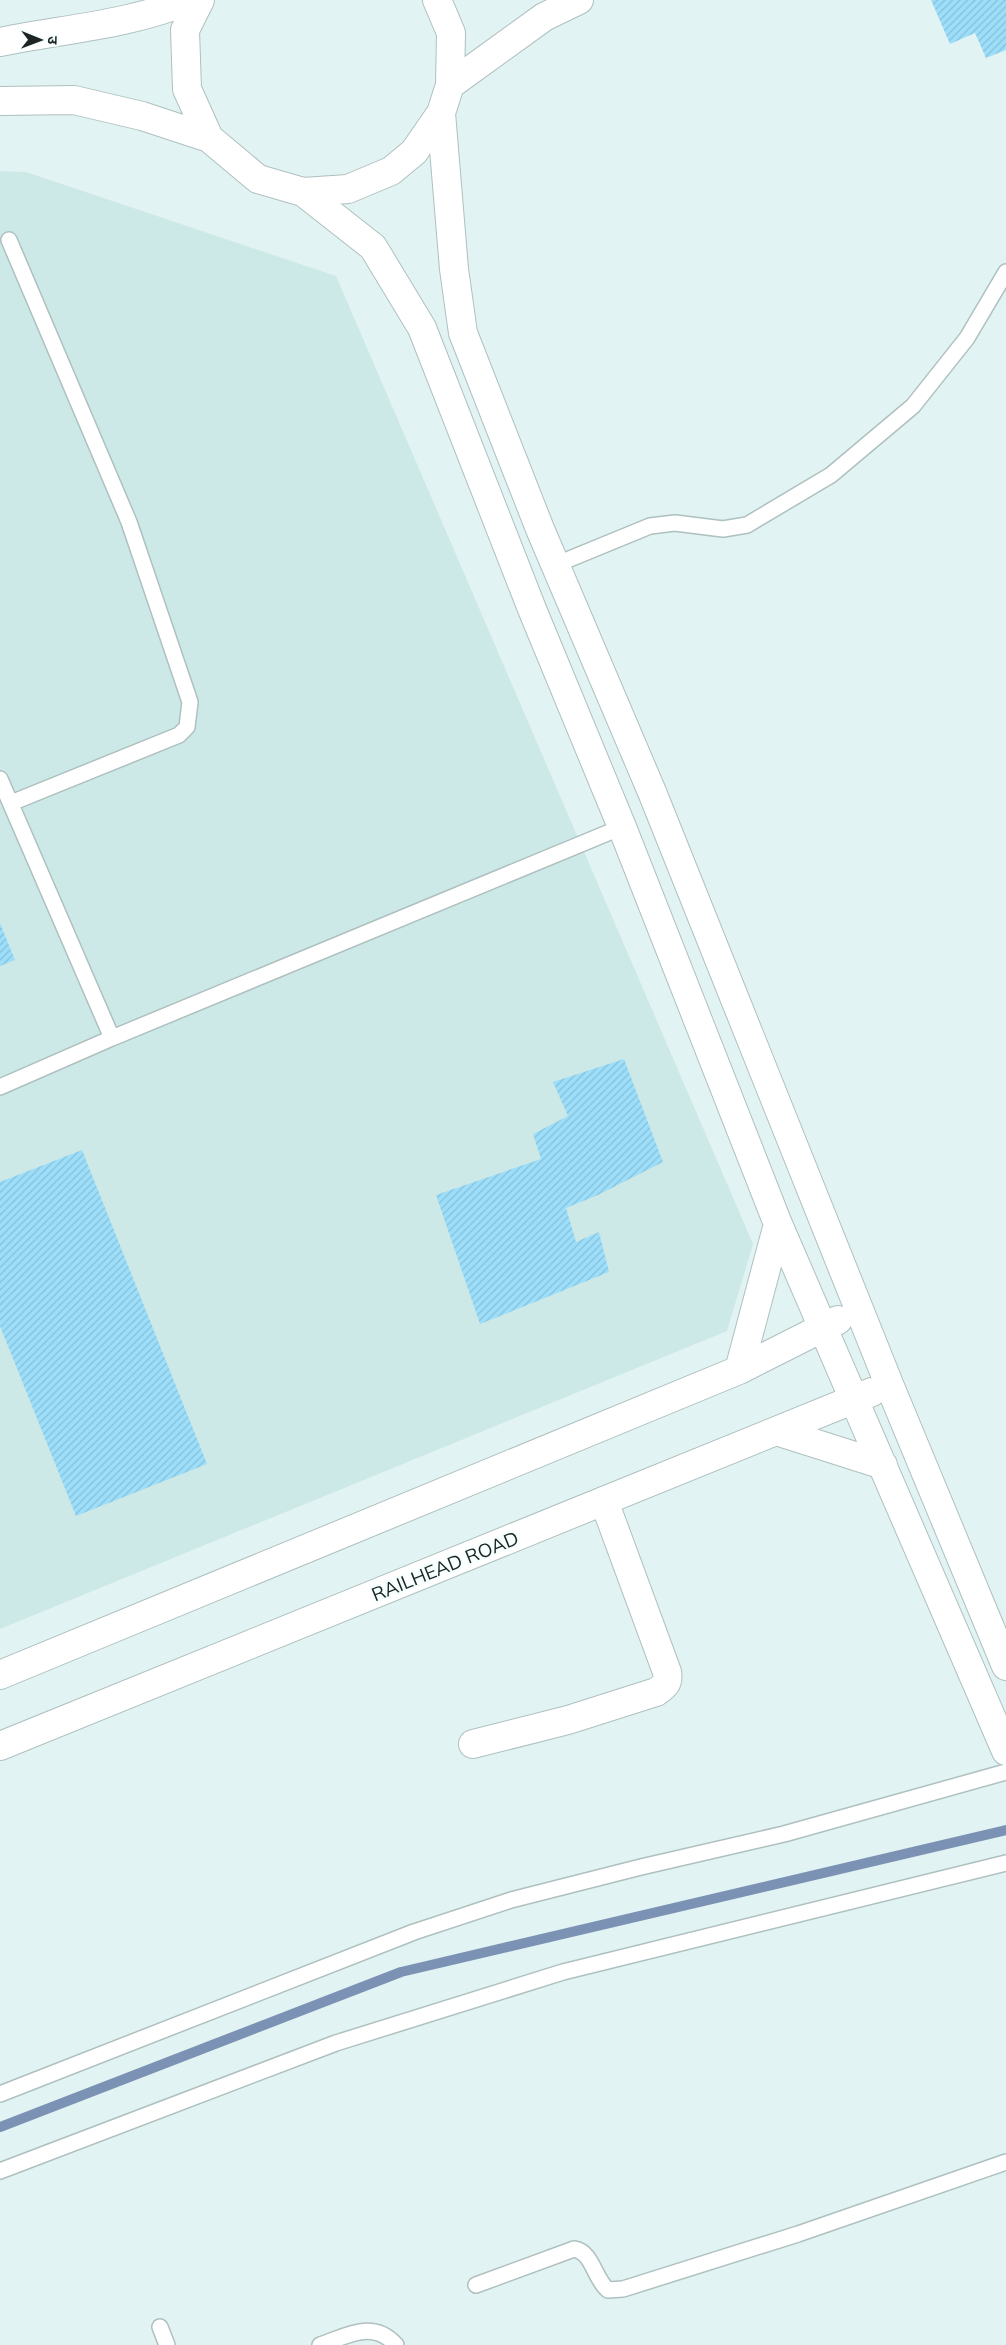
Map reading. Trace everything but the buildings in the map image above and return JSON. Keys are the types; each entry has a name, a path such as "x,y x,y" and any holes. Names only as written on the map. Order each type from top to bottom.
{"main road":[{"path":"0,42 45,33 86,28 161,12 189,0"},
{"path":"200,0 185,30 186,89 209,138"},
{"path":"303,192 348,189 391,171 414,152 441,113 450,85 451,33 437,0"},
{"path":"450,85 544,18 579,0"},
{"path":"0,101 74,100 142,116 209,138 258,178 303,192 373,247 422,328 532,609 622,827 778,1224 1006,1751"},
{"path":"441,113 454,269 463,332 555,565 652,792 889,1384 1006,1666"},
{"path":"740,1370 778,1224"},
{"path":"0,1675 740,1370 859,1309"},
{"name":"RAILHEAD ROAD","path":"0,1746 855,1400 889,1384"},
{"path":"776,1431 883,1465"},
{"path":"473,1744 568,1720 656,1692 666,1686 669,1680 667,1672 604,1501"}],"lane":[{"path":"9,240 129,522 190,702 187,727 170,740 11,803"},
{"path":"555,565 650,526 675,523 723,530 747,525 831,475 913,406 967,338 1006,272"},
{"path":"0,779 112,1038"},
{"path":"0,1087 112,1038 622,827"},
{"path":"0,2094 414,1932 511,1900 641,1867 784,1834 1006,1772"},
{"path":"0,2171 336,2043 553,1975 1006,1863"},
{"path":"476,2284 574,2249 581,2250 588,2257 603,2285 608,2290 623,2289 798,2234 1006,2162"},
{"path":"160,2327 167,2345"},
{"path":"320,2345 360,2331 377,2331 388,2336 396,2345"}],"shaded area":[{"path":"0,171 26,172 336,276 753,1244 727,1331 0,1629"}],"waterway":[{"path":"0,2127 401,1972 1006,1830"}]}
